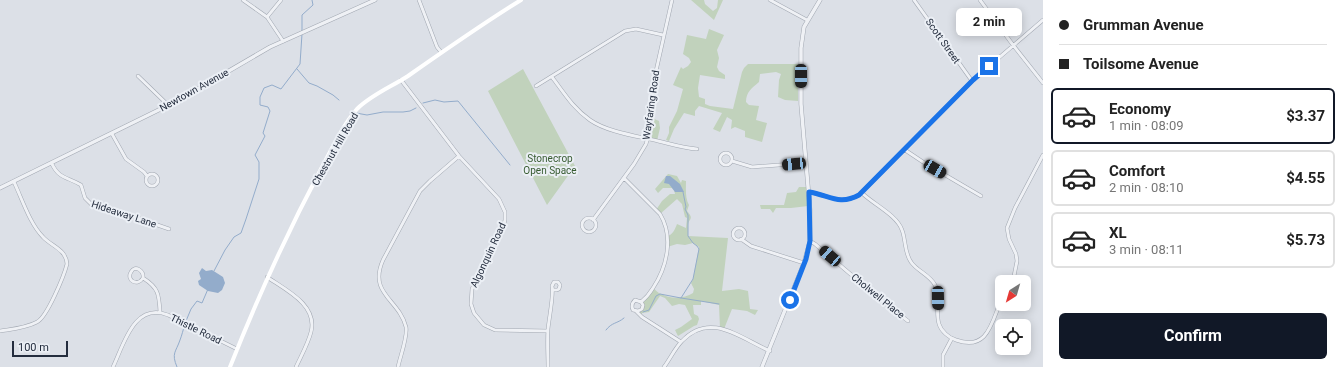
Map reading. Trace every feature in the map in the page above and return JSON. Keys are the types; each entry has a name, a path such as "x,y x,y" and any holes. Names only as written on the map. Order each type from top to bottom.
{"main road":[{"name":"Chestnut Hill Road","path":"230,367 267,277 314,184 350,120 359,108 370,98 401,80 521,0"}],"street":[{"path":"243,0 267,17 283,41"},
{"path":"267,17 281,0"},
{"name":"Newtown Avenue","path":"0,188 52,164 168,105 255,55 375,0"},
{"path":"419,0 441,52"},
{"name":"Wayfaring Road","path":"593,220 639,158 648,139 653,87 663,35 672,0"},
{"path":"770,0 807,20"},
{"path":"762,367 804,263 810,241 809,192 802,113 800,48 807,20 820,0"},
{"name":"Scott Street","path":"914,0 972,82"},
{"path":"980,0 1013,45 1043,82"},
{"path":"809,192 841,201 851,199 862,193 972,82 1043,20"},
{"path":"536,86 625,31 636,30 663,35"},
{"path":"138,76 168,105"},
{"path":"552,77 570,102 593,122 648,139 697,149"},
{"name":"Algonquin Road","path":"401,80 459,156 496,194 502,203 505,212 503,228 472,289 471,304 474,313 484,325 495,330 548,331"},
{"path":"112,134 126,159 144,172 147,176"},
{"path":"905,150 982,196"},
{"path":"1014,275 1016,254 1007,233 1008,224 1043,155"},
{"path":"398,367 406,328 399,313 381,287 378,280 378,272 420,191 459,156"},
{"path":"732,161 752,167 806,163"},
{"name":"Hideaway Lane","path":"52,164 61,176 81,185 85,198 92,205 120,212 170,229"},
{"path":"624,178 660,214 666,228 667,247 663,271 660,279 647,297 641,302"},
{"path":"0,331 31,324 41,319 52,300 67,264 65,256 61,251 46,241 37,230 14,182"},
{"path":"862,193 893,217 900,225 907,254 910,260 914,266 934,283 938,298 938,322 942,330 952,338 962,342 972,343 982,338 990,330 997,311"},
{"name":"Wayfaring Road","path":"588,218 593,220 596,226 594,230 589,232 585,230 583,226 584,221 588,218"},
{"path":"741,239 744,236 744,231 741,228 736,228 733,232 733,236 736,239 741,239 752,246 804,263"},
{"name":"Cholwell Place","path":"810,241 821,248 881,300 908,321"},
{"path":"134,269 138,269 144,274 143,278 137,283 130,280 129,276 134,269"},
{"path":"267,277 298,298 310,315 312,324 311,332 296,367"},
{"path":"143,278 153,285 158,293 160,312"},
{"path":"548,367 548,331 550,307 554,290"},
{"path":"641,302 635,300 632,303 632,308 642,317 681,342"},
{"path":"636,311 642,309 641,302"},
{"name":"Thistle Road","path":"114,367 136,321 146,314 160,312 237,349"},
{"path":"664,367 681,342 690,334 699,329 715,327 727,330 770,350"},
{"path":"943,367 943,355 952,338"}],"green space":[{"path":"691,0 704,0 705,4 713,11 717,8 718,0 723,0 714,20"},
{"path":"709,29 724,35 717,50 719,58 717,67 719,71 725,75 725,79 700,75 698,88 699,97 705,99 705,104 710,106 733,109 742,72 748,64 798,64 798,101 785,100 778,97 779,80 781,74 776,72 760,74 759,82 750,90 747,96 746,102 749,105 759,106 756,120 767,123 762,142 745,137 745,131 735,127 731,129 732,120 727,117 720,132 713,129 722,113 699,106 695,111 695,116 684,113 674,129 669,141 666,140 669,133 669,127 677,111 683,89 673,85 681,67 683,69 691,62 689,58 683,54 687,35 706,39"},
{"name":"Stonecrop Open Space","path":"523,69 575,166 547,205 488,91"},
{"path":"650,117 659,121 660,128 657,141 648,139"},
{"path":"668,174 677,176 681,183 682,180 686,181 686,196 689,205 687,211 691,216 688,223 688,236 728,238 722,291 739,289 748,291 750,309 758,310 755,315 747,311 732,309 724,329 720,328 719,305 701,301 701,305 693,305 694,314 698,316 699,319 697,325 678,336 675,330 692,319 685,305 679,304 672,306 665,298 660,296 649,312 642,313 642,317 638,311 653,288 665,296 677,298 693,293 694,289 691,283 699,247 693,243 685,245 677,244 667,247 667,236 675,230 677,224 686,228 687,218 685,217 682,204 677,199 660,214 656,210 662,201 670,194 675,194 672,188 663,188 658,193 655,189"},
{"path":"799,187 808,187 810,200 808,206 776,208 773,213 770,209 761,209 760,205 784,205 787,193 796,192"}],"water":[{"path":"666,176 670,176 680,184 684,192 675,192 669,184 664,183"},
{"path":"202,268 206,271 212,270 223,277 225,283 222,290 218,293 208,291 199,285 198,281 201,279 199,273"}],"waterway":[{"path":"302,31 302,15 313,5 312,0"},
{"path":"214,271 234,237 241,233 259,179 259,162 255,155 265,136 263,133 270,111 268,107 260,105 260,97 264,88 272,85 281,89 300,64 302,34"},
{"path":"297,69 309,83 333,95 339,100"},
{"path":"423,103 435,100 444,102 458,101 510,165"},
{"path":"356,113 367,115 383,112 403,112 416,108"},
{"path":"643,312 649,310 656,296 660,294 681,298 693,279 699,249 688,236 688,215 685,209 686,207 683,192"},
{"path":"186,321 191,309 197,301 202,303 208,289"},
{"path":"681,298 719,304"},
{"path":"606,330 624,318"},
{"path":"177,367 174,355 185,324"}],"route":[{"path":"790,300 806,259 809,247 811,233 809,192 841,201 855,198 869,186 973,80 989,66"}]}
